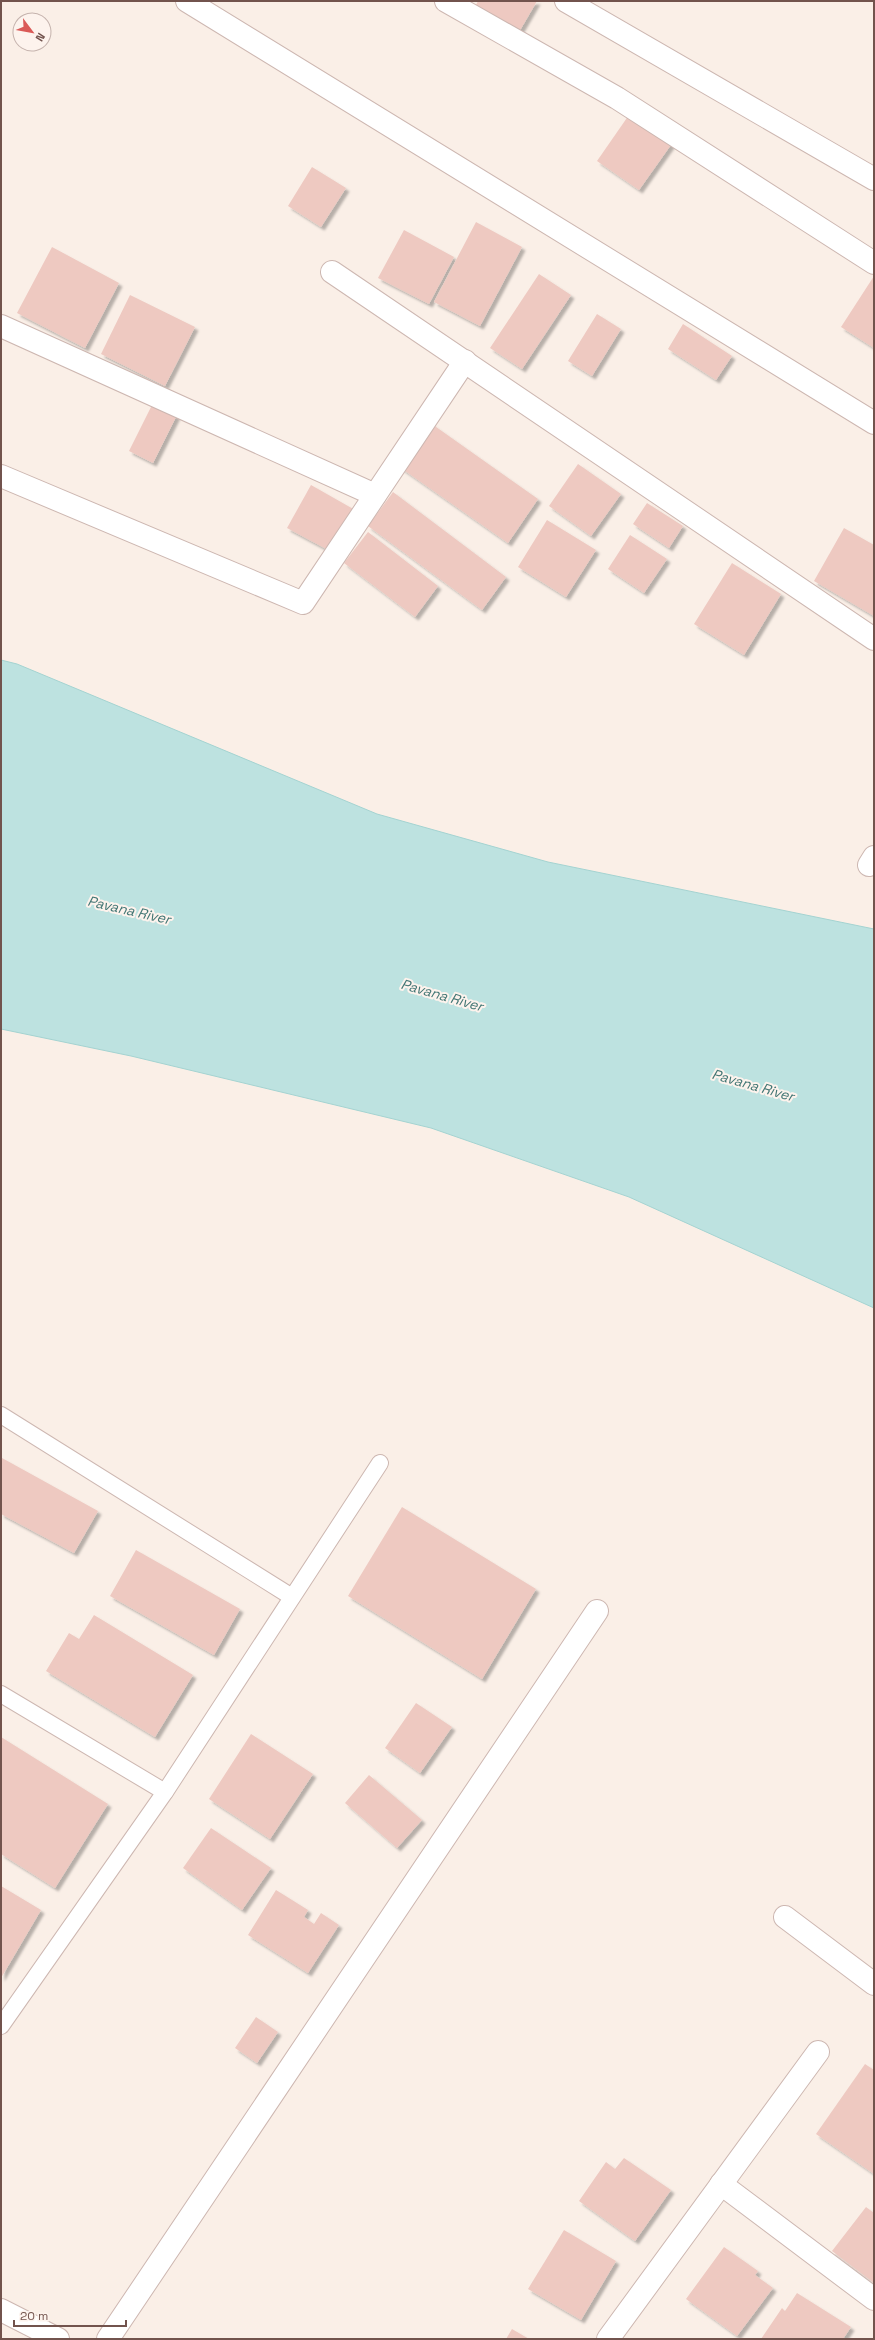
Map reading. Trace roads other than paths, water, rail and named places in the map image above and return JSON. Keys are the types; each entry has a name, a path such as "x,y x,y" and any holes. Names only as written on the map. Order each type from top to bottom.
{"street":[{"path":"187,1 874,423"},
{"path":"446,1 616,98 874,263"},
{"path":"566,1 874,178"},
{"path":"332,272 874,639"},
{"path":"1,326 375,495"},
{"path":"1,476 303,603 465,361"},
{"path":"108,2339 597,1611"},
{"path":"785,1917 874,1984"},
{"path":"608,2339 818,2052"},
{"path":"721,2184 874,2299"},
{"path":"1,2310 58,2339"}],"lane":[{"path":"1,1415 292,1597"},
{"path":"1,2026 165,1792 380,1463"},
{"path":"1,1694 165,1792"}],"water":[{"name":"Pavana River","path":"1,660 17,664 377,814 548,862 874,929 874,1308 629,1197 431,1128 131,1056 1,1029"}]}
